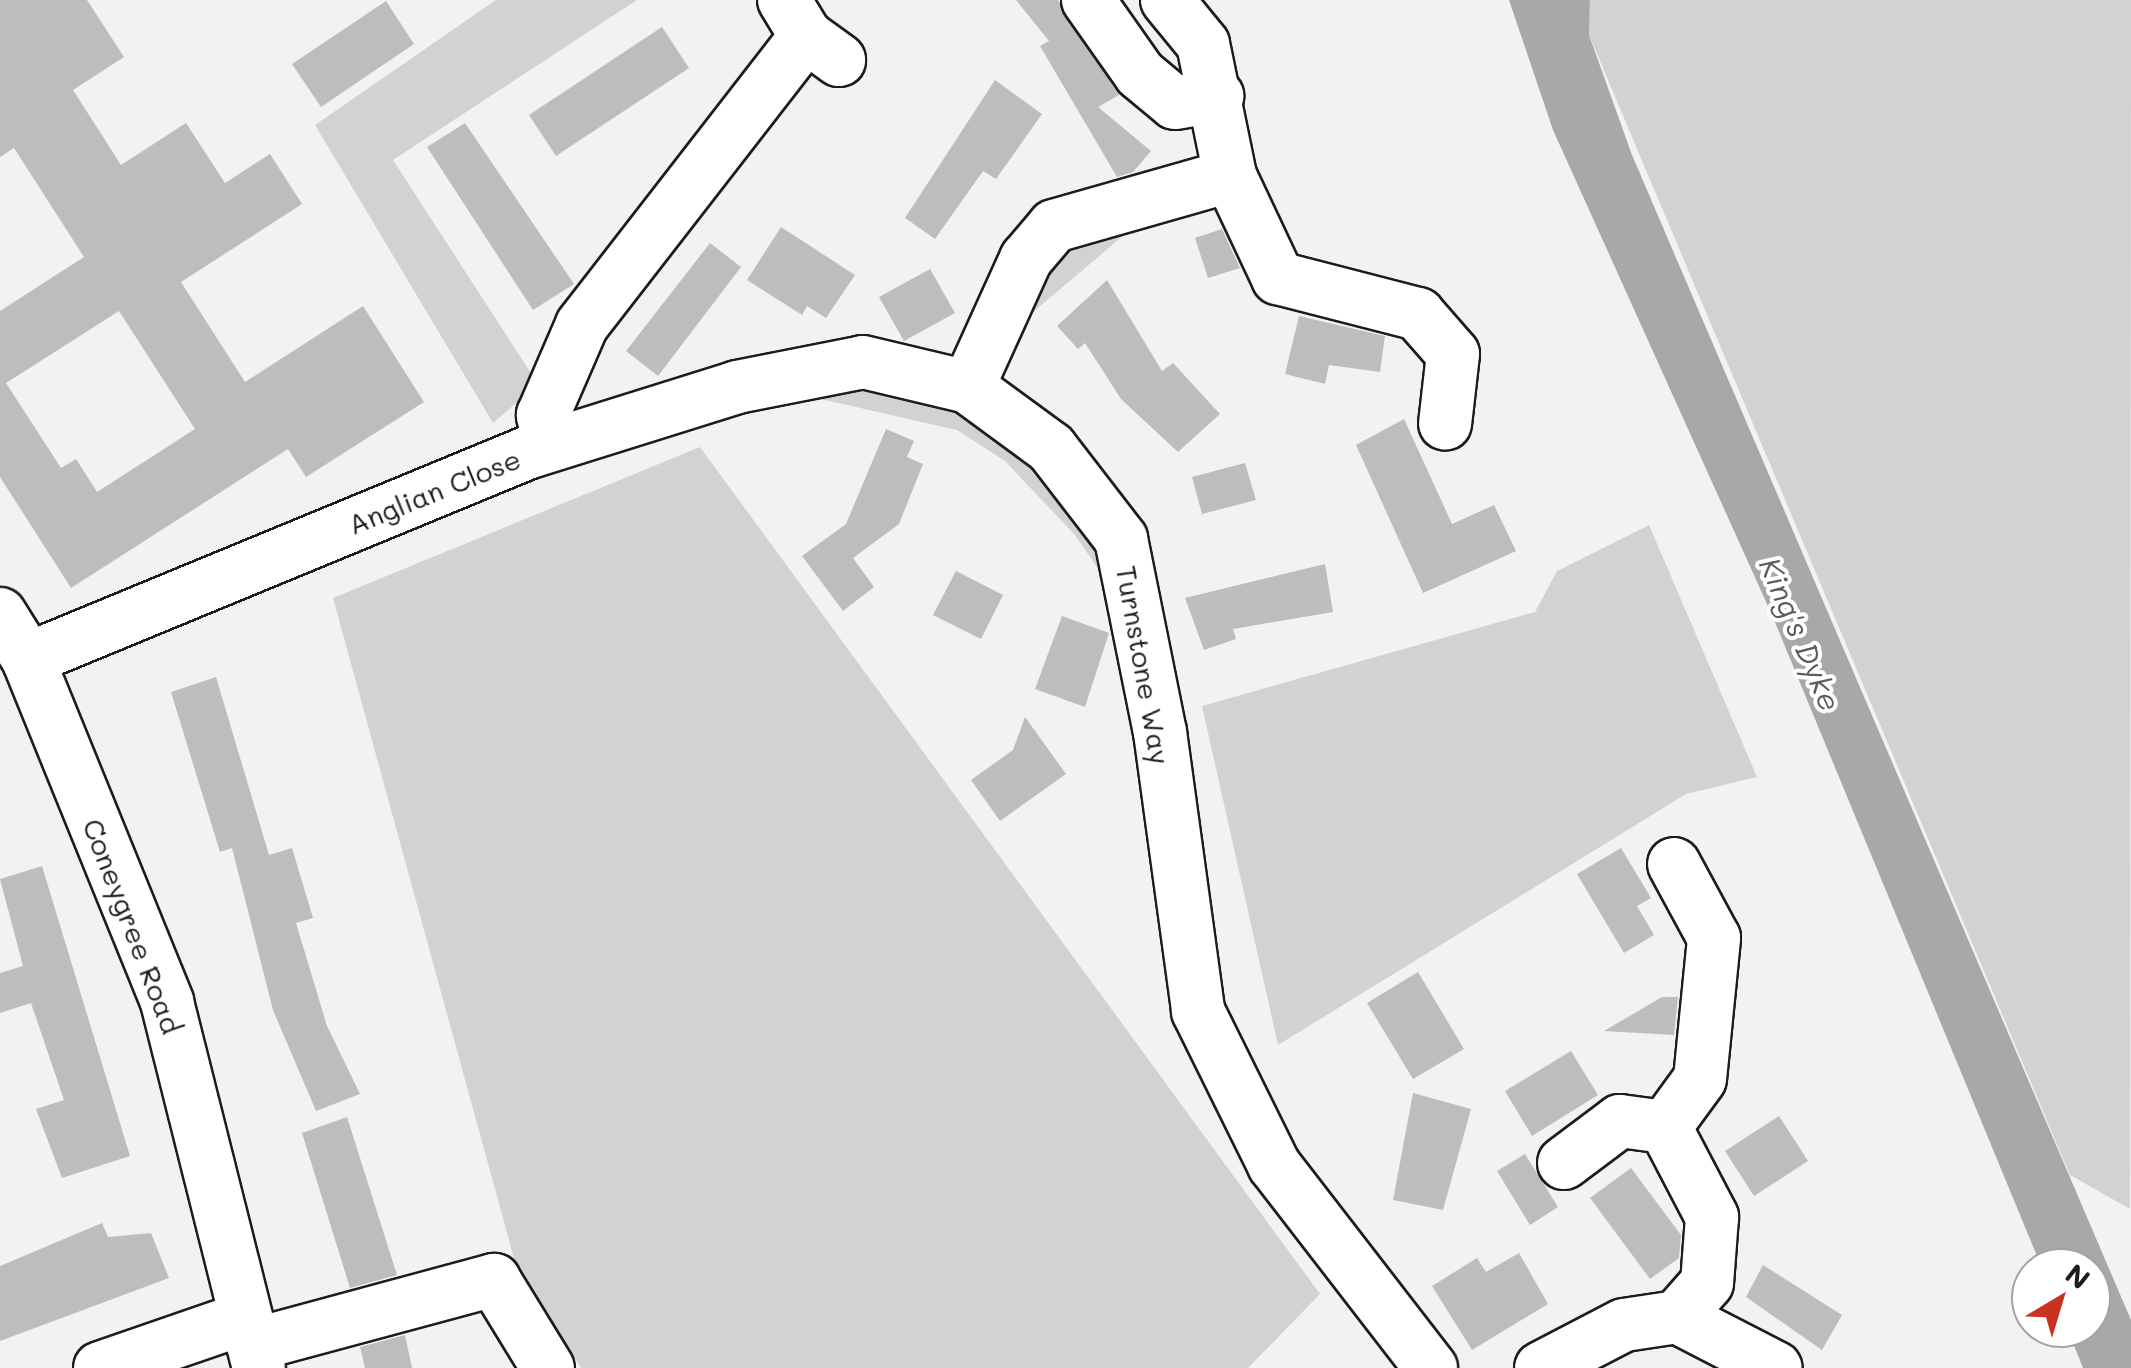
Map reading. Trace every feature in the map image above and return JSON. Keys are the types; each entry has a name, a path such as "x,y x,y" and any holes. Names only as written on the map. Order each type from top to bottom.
{"street":[{"path":"1088,0 1140,74 1175,103 1217,96"},
{"path":"1167,0 1203,44 1217,96 1230,176 1278,278 1418,314 1453,354 1445,424"},
{"name":"Anglian Close","path":"28,659 550,444 543,415 582,325 810,32"},
{"path":"968,386 1026,259 1054,226 1230,176"},
{"name":"Turnstone Way","path":"550,444 737,387 863,362 968,386 1051,448 1121,539 1160,732 1198,1011 1274,1164 1431,1368"},
{"name":"Coneygree Road","path":"0,614 28,659 167,1002 252,1344"},
{"path":"1665,1127 1700,1079 1714,938 1674,864"},
{"path":"1564,1163 1620,1121 1665,1127"},
{"path":"1665,1127 1712,1217 1707,1283 1677,1317"},
{"path":"100,1368 252,1344 494,1280 548,1368"},
{"path":"1541,1368 1624,1324 1677,1317 1776,1368"}],"shaded area":[{"path":"496,0 637,0 393,160 538,384 493,423 315,125"},
{"path":"1590,0 2131,0 2130,1209 2070,1175 1589,35"},
{"path":"1137,224 1026,318 1029,294 1070,239"},
{"path":"816,379 936,390 1076,495 1119,599 1075,535 1005,461 957,430 812,397"},
{"path":"700,447 1320,1294 1248,1368 581,1368 515,1262 333,598"},
{"path":"1649,525 1757,777 1686,794 1278,1045 1202,706 1535,612 1557,571"}],"water":[{"name":"King's Dyke","path":"1509,0 1590,0 1589,35 1632,155 2100,1248 2034,1248 1772,615 1553,130"},
{"path":"2111,1273 2131,1320 2131,1368 2083,1368 2075,1348 2111,1348"}],"building":[{"path":"0,0 87,0 124,57 73,90 121,165 186,123 225,183 270,154 302,204 181,282 245,382 363,306 424,402 306,477 288,449 71,588 0,477 0,311 84,257 14,148 0,157","holes":["119,311 195,429 97,492 76,459 61,468 6,383"]},
{"path":"1016,0 1058,0 1119,95 1098,107 1151,151 1133,172 1117,177 1040,46 1049,41"},
{"path":"386,1 414,44 321,107 292,64"},
{"path":"662,27 689,68 556,156 529,115"},
{"path":"995,80 1042,114 996,179 983,171 935,239 905,218"},
{"path":"465,123 574,284 533,310 427,147"},
{"path":"781,227 855,275 826,318 807,306 802,315 747,280"},
{"path":"1222,229 1240,268 1208,278 1195,238"},
{"path":"710,243 741,267 658,376 626,351"},
{"path":"930,269 955,313 904,341 879,297"},
{"path":"1107,280 1162,371 1173,363 1220,414 1178,452 1121,399 1085,343 1078,349 1057,326"},
{"path":"1299,316 1385,336 1380,372 1329,365 1325,384 1285,374"},
{"path":"1404,419 1452,524 1494,505 1516,551 1423,593 1356,445"},
{"path":"886,429 914,441 907,457 923,464 899,524 853,558 874,587 843,611 802,556 846,524"},
{"path":"1245,463 1256,500 1202,514 1192,477"},
{"path":"1325,564 1333,612 1233,629 1236,639 1204,650 1185,598"},
{"path":"956,571 1003,595 981,639 933,615"},
{"path":"1062,616 1109,633 1085,707 1035,689"},
{"path":"216,677 269,855 292,848 313,918 296,923 327,1026 360,1094 316,1111 273,1010 232,848 220,852 171,692"},
{"path":"1025,717 1066,774 1000,821 971,780 1013,750"},
{"path":"1621,848 1651,898 1637,906 1654,935 1624,953 1577,874"},
{"path":"42,866 130,1156 62,1178 36,1109 64,1100 31,1003 0,1013 0,973 23,966 0,879"},
{"path":"1418,972 1464,1049 1413,1079 1367,1003"},
{"path":"1662,997 1678,997 1674,1035 1604,1031"},
{"path":"1571,1051 1598,1095 1532,1136 1505,1091"},
{"path":"1413,1093 1471,1109 1443,1210 1393,1200"},
{"path":"1779,1116 1808,1161 1754,1196 1725,1151"},
{"path":"347,1117 397,1275 350,1288 302,1133"},
{"path":"1525,1154 1558,1207 1530,1225 1497,1171"},
{"path":"1631,1168 1681,1235 1679,1258 1650,1279 1590,1198"},
{"path":"102,1223 108,1237 151,1233 169,1278 0,1341 0,1266"},
{"path":"1519,1253 1548,1304 1472,1350 1432,1286 1477,1258 1486,1272"},
{"path":"1763,1265 1842,1315 1822,1350 1746,1297"},
{"path":"405,1335 412,1368 365,1368 360,1347"}]}
